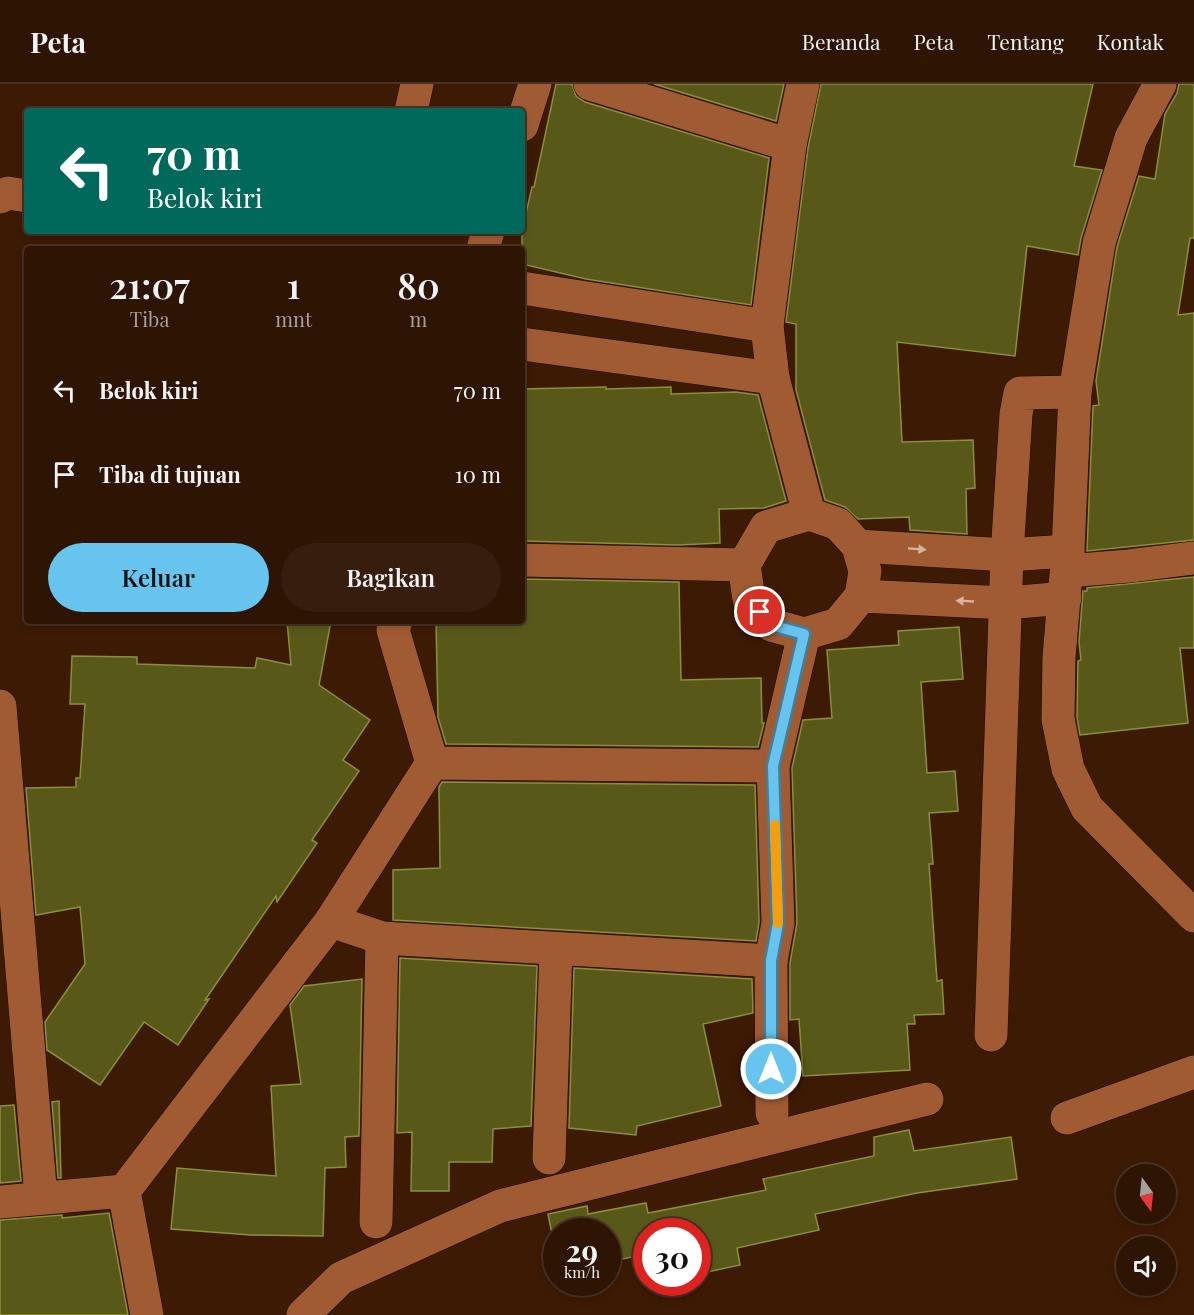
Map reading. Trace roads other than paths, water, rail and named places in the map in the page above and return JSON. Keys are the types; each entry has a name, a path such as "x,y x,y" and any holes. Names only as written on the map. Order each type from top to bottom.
{"street":[{"path":"412,108 417,84"},
{"path":"525,116 535,84"},
{"path":"590,84 790,144"},
{"path":"803,84 790,144 767,326 773,378 809,514"},
{"path":"1160,84 1131,138 1099,243 1076,392 1067,573 1059,657 1058,719 1068,769 1087,808 1194,916"},
{"path":"0,197 8,193 24,196"},
{"path":"525,288 767,326"},
{"path":"525,344 773,378"},
{"path":"992,1035 1007,555 1016,414 1020,393 1076,392"},
{"path":"809,514 838,524 858,546 865,571 861,596 838,624 804,634 771,625 749,599 744,566 766,527 809,514"},
{"path":"858,546 1007,555 1067,573"},
{"path":"861,596 1007,603 1067,573 1194,558"},
{"path":"525,560 744,566"},
{"path":"0,1202 124,1191 332,921 432,763 393,630 395,624"},
{"path":"772,1113 771,961 778,923 773,766 804,634"},
{"path":"0,706 41,1198"},
{"path":"432,763 773,766"},
{"path":"332,921 381,938 771,961"},
{"path":"376,1222 381,938"},
{"path":"549,1158 556,950"},
{"path":"1067,1118 1194,1072"},
{"path":"303,1315 341,1278 500,1206 927,1100"},
{"path":"124,1191 147,1315"}]}
